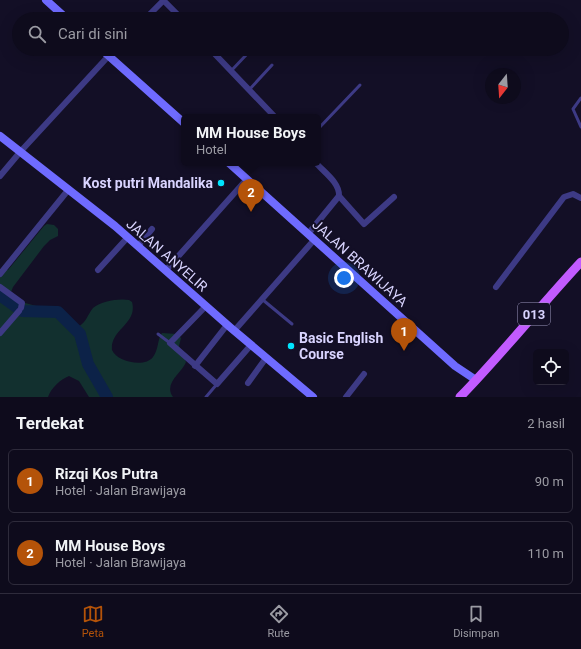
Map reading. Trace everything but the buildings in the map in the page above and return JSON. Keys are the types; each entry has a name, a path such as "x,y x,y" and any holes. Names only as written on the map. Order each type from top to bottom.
{"main road":[{"path":"46,0 59,12"},
{"path":"110,56 181,120"},
{"name":"JALAN ANYELIR","path":"0,136 21,151 128,237 227,326 313,397"},
{"name":"JALAN BRAWIJAYA","path":"232,166 455,366 476,380"},
{"name":"013","path":"460,397 581,262"}],"street":[{"path":"152,12 163,0 175,12"},
{"path":"0,176 108,56"},
{"path":"217,56 272,114"},
{"path":"234,331 263,300 311,237 339,196 340,191 337,186 319,166"},
{"path":"166,270 247,179"},
{"path":"0,274 69,189"},
{"path":"496,286 564,197 573,194 581,198"},
{"path":"339,196 364,224 394,196"},
{"path":"138,246 152,229"},
{"path":"98,270 128,237"},
{"path":"0,287 22,303 20,309 0,333"},
{"path":"206,306 170,343 196,366 217,384 251,345"},
{"path":"196,366 227,326"},
{"path":"248,383 266,358"},
{"path":"346,397 364,374"}],"lane":[{"path":"231,71 245,56"},
{"path":"249,90 272,65"},
{"path":"321,126 360,85"},
{"path":"581,98 573,109 581,127"},
{"path":"263,300 292,324"},
{"path":"158,334 170,343"},
{"path":"206,397 217,384"}],"green space":[{"path":"47,224 54,225 58,229 58,236 50,240 44,246 13,287 11,292 18,301 58,312 74,328 83,323 96,306 121,299 129,300 132,302 133,310 131,316 115,337 112,350 119,358 131,362 144,362 149,360 155,354 162,333 177,334 181,338 179,346 186,362 174,378 170,387 173,397 89,397 79,381 69,376 63,379 51,390 48,397 0,397 0,269 8,270"}],"waterway":[{"path":"0,295 22,311 58,312 80,334 88,364 107,397"}],"place":[{"name":"Kost putri Mandalika","path":"221,183"},
{"name":"MM House Boys","path":"251,212"},
{"name":"Basic English Course","path":"291,346"},
{"name":"Rizqi Kos Putra","path":"404,351"}]}
